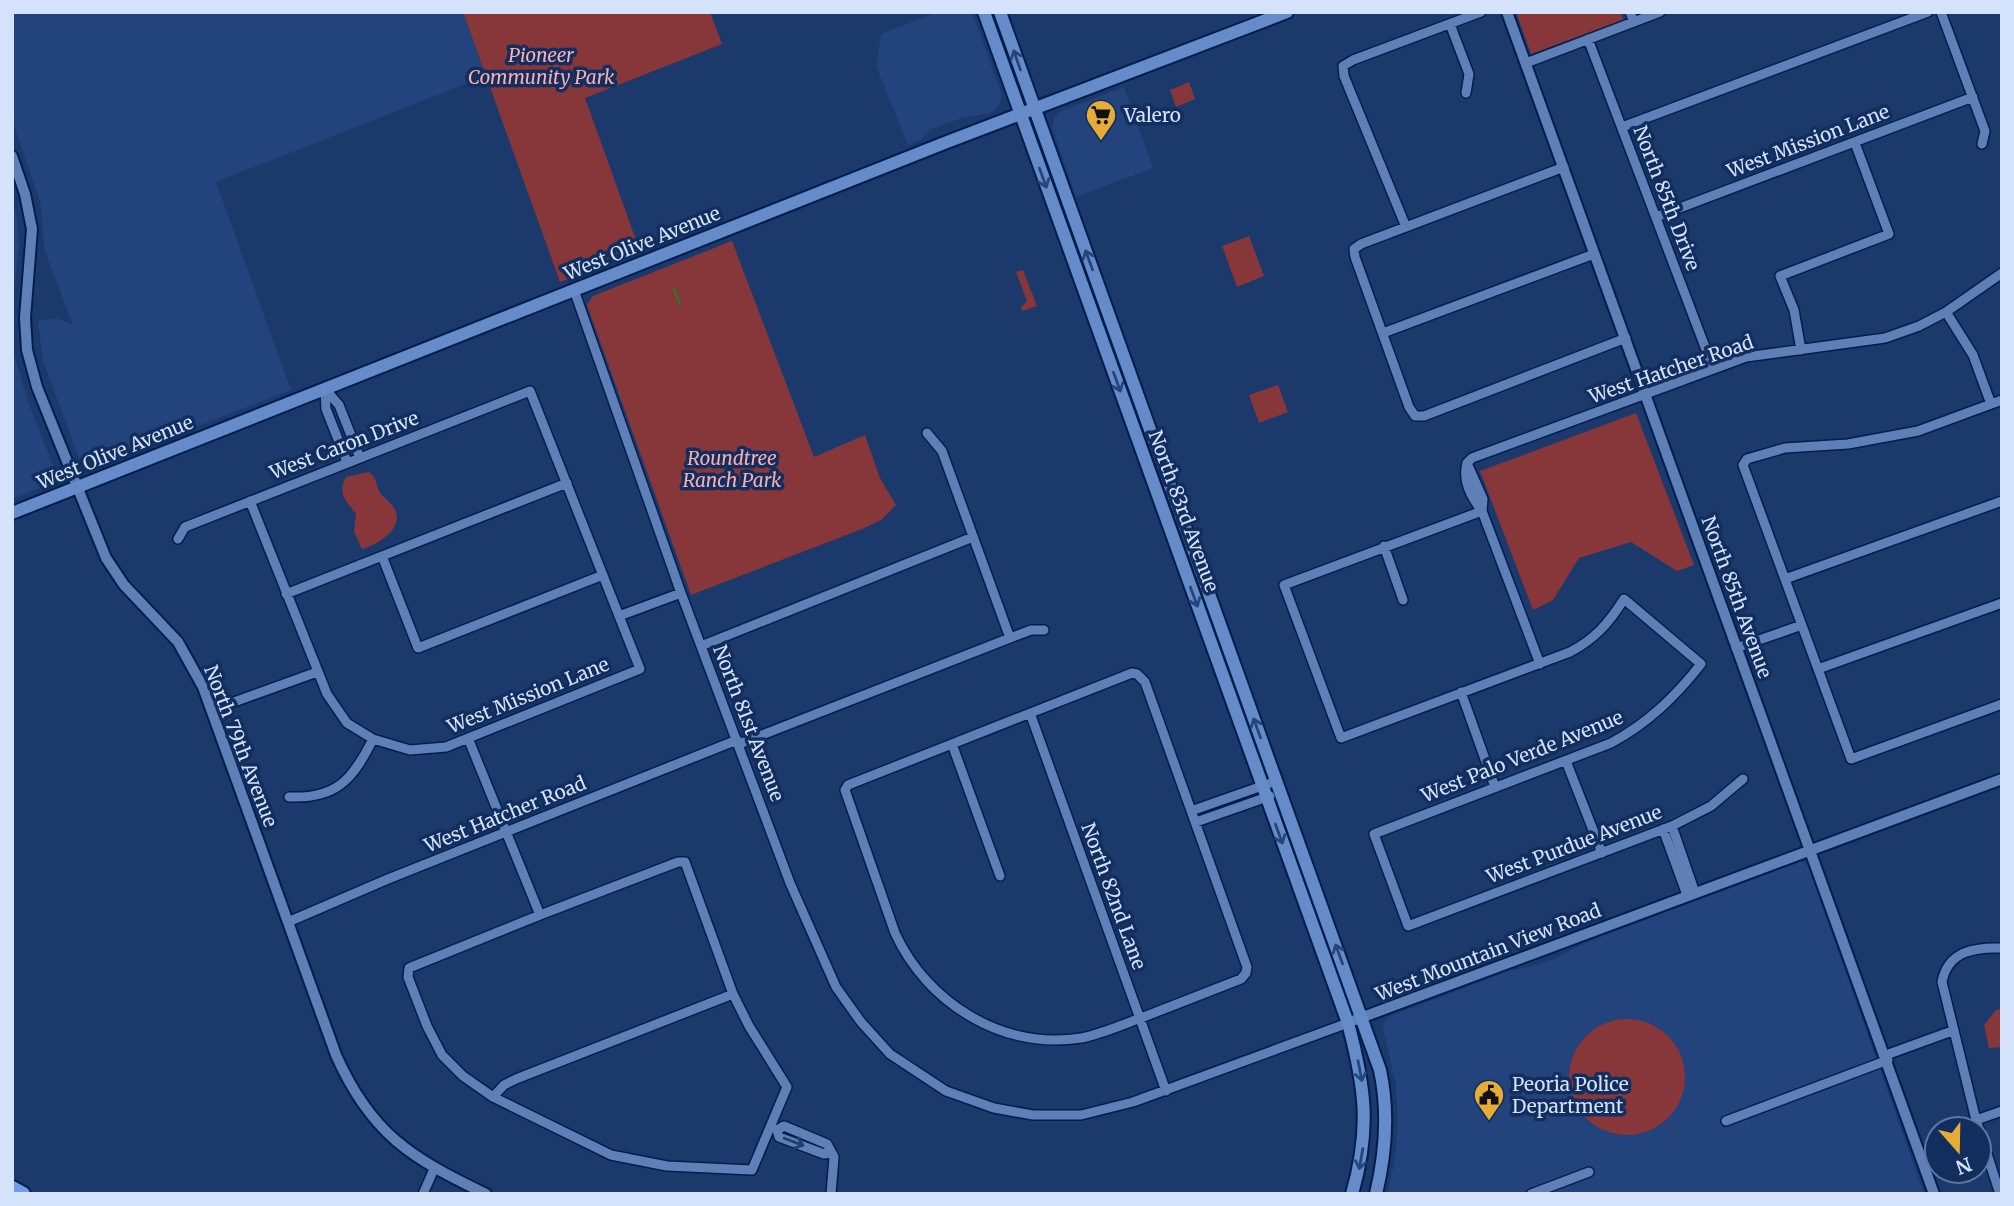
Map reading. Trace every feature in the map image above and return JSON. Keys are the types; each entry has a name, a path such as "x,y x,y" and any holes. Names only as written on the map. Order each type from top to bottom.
{"highway":[{"path":"12,1188 23,1194"}],"main road":[{"name":"North 83rd Avenue","path":"984,12 1348,1023 1361,1075 1365,1119 1361,1155 1352,1194"},
{"name":"North 83rd Avenue","path":"1000,12 1380,1070 1386,1105 1387,1137 1376,1194"},
{"name":"West Olive Avenue","path":"12,513 1020,114 1287,12"},
{"path":"1092,313 1106,308"},
{"path":"1365,1119 1386,1105"}],"street":[{"path":"1406,227 1344,76 1343,66 1481,12"},
{"name":"North 85th Avenue","path":"1507,12 1934,1194"},
{"path":"1630,12 1634,22"},
{"path":"1526,63 1660,12"},
{"path":"1622,127 1928,12"},
{"path":"1941,12 1985,131 1982,144"},
{"path":"1450,24 1469,75 1466,93"},
{"name":"North 85th Drive","path":"1588,39 1713,368"},
{"name":"West Mission Lane","path":"1656,218 1973,97"},
{"path":"1801,350 1794,310 1780,276 1889,234 1855,143"},
{"name":"North 79th Avenue","path":"13,163 25,194 32,229 25,318 28,359 106,558 124,585 178,642 196,672 336,1055 349,1083 375,1121 401,1146 433,1169 486,1194"},
{"path":"1564,167 1354,249 1409,407 1415,416 1424,416 1626,338"},
{"path":"1383,333 1594,254"},
{"name":"West Hatcher Road","path":"1482,511 1473,499 1465,478 1467,463 1472,457 1746,357 1885,338 1946,313 2002,273"},
{"name":"North 81st Avenue","path":"574,290 681,593 790,883 827,968 848,1005 876,1040 906,1066 946,1091 979,1103"},
{"path":"1946,313 1973,355 1991,404"},
{"path":"324,389 339,405 360,458"},
{"path":"324,389 326,408 347,463"},
{"name":"West Caron Drive","path":"178,540 185,527 530,391 567,483"},
{"path":"2002,400 1918,431 1848,443 1785,448 1747,459 1743,464 1851,759 2002,704"},
{"path":"927,433 942,451 1010,638"},
{"path":"1848,443 1850,455"},
{"path":"286,594 567,483 619,616 681,593"},
{"name":"West Mission Lane","path":"250,501 327,694 347,723 373,739 397,747 426,750 446,747 640,669 619,616"},
{"path":"1785,579 2002,501"},
{"path":"1482,511 1540,664 1341,738 1284,584 1384,546 1482,511"},
{"path":"701,646 973,537"},
{"path":"1384,546 1403,600"},
{"path":"382,556 418,648 603,575"},
{"name":"West Palo Verde Avenue","path":"1408,926 1374,834 1611,743 1634,731 1662,709 1701,664 1624,599 1594,638 1570,652 1540,664"},
{"path":"1818,668 2002,603"},
{"path":"1736,648 1801,625"},
{"name":"West Hatcher Road","path":"288,922 738,742 1010,638 1044,630"},
{"path":"212,710 317,671"},
{"path":"1132,673 1145,682 1247,967 1246,974 1241,979 1083,1037 1041,1038 991,1028 960,1010 933,989 905,954 895,933 845,790 848,785 1030,713 1132,673"},
{"path":"1461,692 1495,787"},
{"name":"North 82nd Lane","path":"1030,713 1166,1091"},
{"path":"468,738 540,915"},
{"path":"289,797 323,793 345,782 361,764 373,739"},
{"path":"952,744 1000,876"},
{"path":"1566,761 1602,853"},
{"name":"West Purdue Avenue","path":"1408,926 1668,828 1711,806 1743,779"},
{"name":"West Mountain View Road","path":"979,1103 1033,1115 1081,1115 1121,1106 2002,779"},
{"path":"1196,822 1278,787"},
{"path":"1191,811 1264,792"},
{"path":"1668,828 1691,894"},
{"path":"678,862 685,862 733,994 749,1026 787,1087 773,1128 752,1170 667,1166 611,1155 493,1097 463,1076 442,1055 422,1014 408,977 409,968 540,915 678,862"},
{"path":"1975,1115 1942,982 1947,965 1963,953 1983,948 2002,948"},
{"path":"493,1097 504,1085 516,1079 733,994"},
{"path":"1726,1121 1952,1031"},
{"path":"773,1128 785,1125 827,1144 834,1157 831,1194"},
{"path":"423,1194 433,1169"},
{"path":"1531,1194 1589,1172"},
{"path":"1993,1172 2000,1194"}],"shaded area":[{"path":"12,12 463,12 486,76 216,182 291,390 89,468 80,461 43,361 38,321 56,318 73,325 44,249 41,205 12,119"},
{"path":"938,12 972,12 1001,93 1001,101 990,113 962,118 931,129 921,140 908,145 876,66 881,34"},
{"path":"1124,87 1153,168 1076,197 1052,127 1054,118 1061,111"},
{"path":"12,197 17,217 19,247 12,307"},
{"path":"12,346 28,402 56,473 51,483 12,499"},
{"path":"1804,862 1808,866 1924,1194 1387,1194 1398,1127 1396,1085 1383,1028 1388,1017 1509,971 1556,958 1582,944"}],"green space":[{"name":"Pioneer Community Park","path":"463,12 710,12 722,44 585,98 640,251 560,282"},
{"path":"1516,12 1621,12 1623,20 1531,54"},
{"path":"1189,82 1195,99 1176,107 1170,90"},
{"path":"1249,236 1264,276 1237,287 1222,246"},
{"name":"Roundtree Ranch Park","path":"732,241 814,457 865,435 880,478 896,505 881,520 862,529 691,595 587,305 593,296"},
{"path":"1023,270 1037,306 1022,311 1021,307 1027,301 1016,272"},
{"path":"1278,385 1288,412 1259,423 1249,395"},
{"path":"1636,413 1694,565 1677,571 1631,542 1579,558 1553,600 1533,610 1480,471"},
{"path":"369,472 397,515 388,534 375,544 362,549 354,532 356,514 344,497 342,488 346,477"},
{"path":"2002,1009 2002,1047 1989,1048 1984,1025 1996,1010"},
{"path":"1627,1019 1649,1023 1668,1036 1681,1055 1685,1077 1681,1099 1668,1118 1649,1131 1627,1135 1605,1131 1586,1118 1573,1099 1569,1077 1573,1055 1586,1036 1605,1023"}],"waterway":[{"path":"674,289 680,305"}],"place":[{"name":"Valero","path":"1101,142"},
{"name":"Peoria Police Department","path":"1489,1122"}]}
